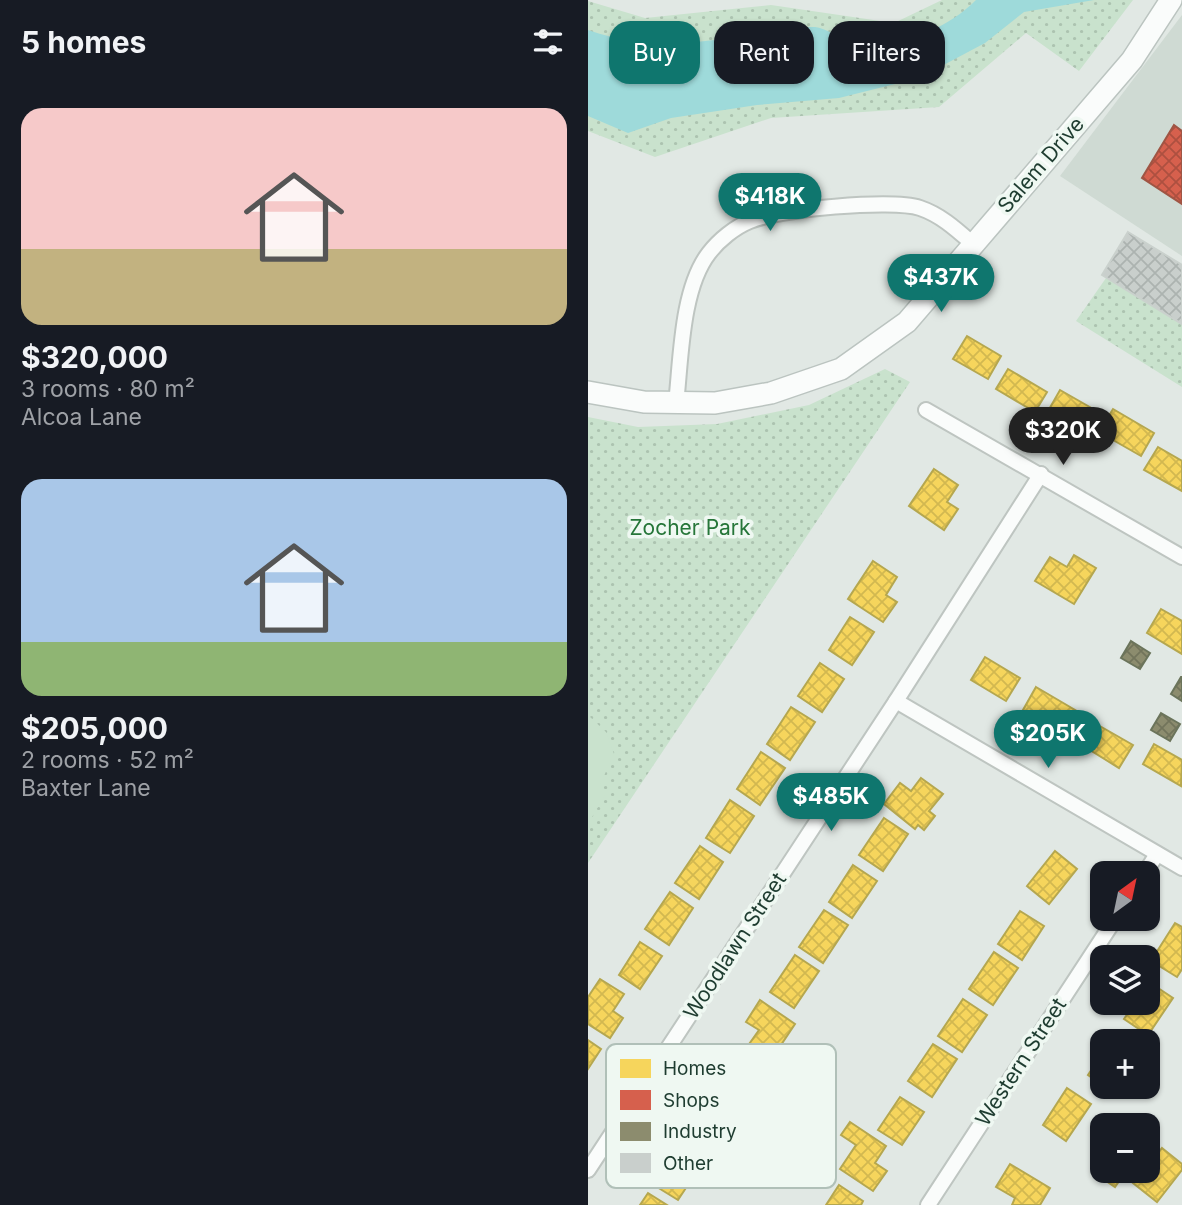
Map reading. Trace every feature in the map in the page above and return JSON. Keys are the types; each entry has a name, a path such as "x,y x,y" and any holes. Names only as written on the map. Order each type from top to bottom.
{"street":[{"name":"Salem Drive","path":"588,392 611,398 676,404 715,403 771,393 841,369 907,322 1132,60 1171,0"},
{"path":"676,404 687,313 695,282 708,254 742,224 775,214 903,205 933,213 973,244"},
{"path":"926,410 1182,557"},
{"name":"Woodlawn Street","path":"671,1044 1041,474"},
{"path":"896,701 1182,868"},
{"path":"1152,861 1157,854"},
{"name":"Western Street","path":"928,1205 1107,931"},
{"name":"Woodlawn Street","path":"588,1170 606,1143"}],"shaded area":[{"path":"1182,15 1182,256 1060,176"}],"green space":[{"path":"942,0 1133,0 1079,71 1026,33 939,107 771,118 655,157 588,131 588,1 645,18 771,5 880,21 828,21 828,84 945,84 945,21 898,21"},
{"path":"1106,278 1182,324 1182,387 1076,321"},
{"name":"Zocher Park","path":"885,369 910,382 588,863 588,417 638,427 717,424 809,405"},
{"path":"588,715 606,732 614,754 598,789 605,795 588,824"}],"water":[{"path":"976,0 1094,0 1024,12 985,43 945,64 945,23"},
{"path":"814,27 828,31 828,84 895,84 839,98 757,105 671,118 628,133 588,116 588,30 609,36 609,84 700,84 700,41 714,40 714,84 814,84"}],"building: Homes":[{"path":"967,336 1001,356 988,379 953,359"},
{"path":"1008,369 1047,392 1035,412 996,389"},
{"path":"1060,390 1102,414 1088,437 1047,413"},
{"path":"1113,409 1154,433 1141,456 1099,432"},
{"path":"1158,447 1182,461 1182,491 1144,470"},
{"path":"934,469 958,485 947,502 958,509 944,530 909,506"},
{"path":"1074,555 1096,568 1074,604 1035,581 1050,557 1067,567"},
{"path":"873,561 897,577 886,595 897,602 883,622 848,599"},
{"path":"1161,609 1182,621 1182,654 1147,633"},
{"path":"850,617 874,632 852,665 829,650"},
{"path":"985,657 1020,678 1006,701 971,680"},
{"path":"820,663 844,679 822,712 798,696"},
{"path":"1036,687 1082,714 1068,737 1023,710"},
{"path":"791,707 815,722 790,760 767,744"},
{"path":"1098,725 1133,745 1119,768 1085,747"},
{"path":"1154,744 1182,760 1181,786 1143,764"},
{"path":"761,752 785,768 760,805 737,789"},
{"path":"921,778 943,794 929,811 935,816 924,830 918,825 915,829 884,804 900,783 911,791"},
{"path":"730,800 754,816 730,853 706,838"},
{"path":"884,818 908,834 883,871 859,855"},
{"path":"700,846 723,862 699,899 675,883"},
{"path":"1055,851 1077,869 1049,904 1027,886"},
{"path":"853,865 877,881 852,918 829,902"},
{"path":"670,892 693,908 669,945 645,929"},
{"path":"824,910 848,925 823,963 799,947"},
{"path":"1020,911 1044,926 1022,960 998,944"},
{"path":"1175,923 1182,927 1182,969 1177,977 1160,967 1160,947"},
{"path":"640,942 662,956 640,989 619,975"},
{"path":"994,952 1018,968 993,1005 969,989"},
{"path":"795,955 819,971 794,1008 770,992"},
{"path":"600,979 624,994 613,1011 623,1018 610,1038 588,1024 588,997"},
{"path":"1160,989 1173,998 1152,1029 1139,1029 1124,1019 1127,1015 1160,1015"},
{"path":"963,999 987,1015 962,1052 938,1036"},
{"path":"760,1000 795,1024 782,1044 749,1044 759,1030 746,1022"},
{"path":"588,1040 601,1049 588,1069"},
{"path":"933,1044 957,1059 932,1097 908,1081"},
{"path":"1067,1088 1091,1104 1066,1141 1043,1125"},
{"path":"900,1097 924,1112 902,1145 878,1130"},
{"path":"850,1122 886,1146 875,1163 887,1171 873,1191 840,1169 856,1145 841,1135"},
{"path":"1162,1148 1182,1164 1182,1170 1157,1202 1133,1183 1160,1183"},
{"path":"1010,1164 1050,1188 1040,1205 1012,1205 1015,1198 996,1187"},
{"path":"839,1185 863,1201 861,1205 826,1205"},
{"path":"659,1188 686,1188 678,1200"},
{"path":"648,1193 667,1205 640,1205"}],"building: Shops":[{"path":"1174,125 1182,131 1182,204 1142,178"}],"building: Industry":[{"path":"1131,641 1150,653 1140,669 1121,658"},
{"path":"1182,677 1182,701 1171,694"},
{"path":"1161,713 1180,724 1170,741 1151,730"}],"building: Other":[{"path":"1128,232 1182,265 1182,324 1102,275"}]}
